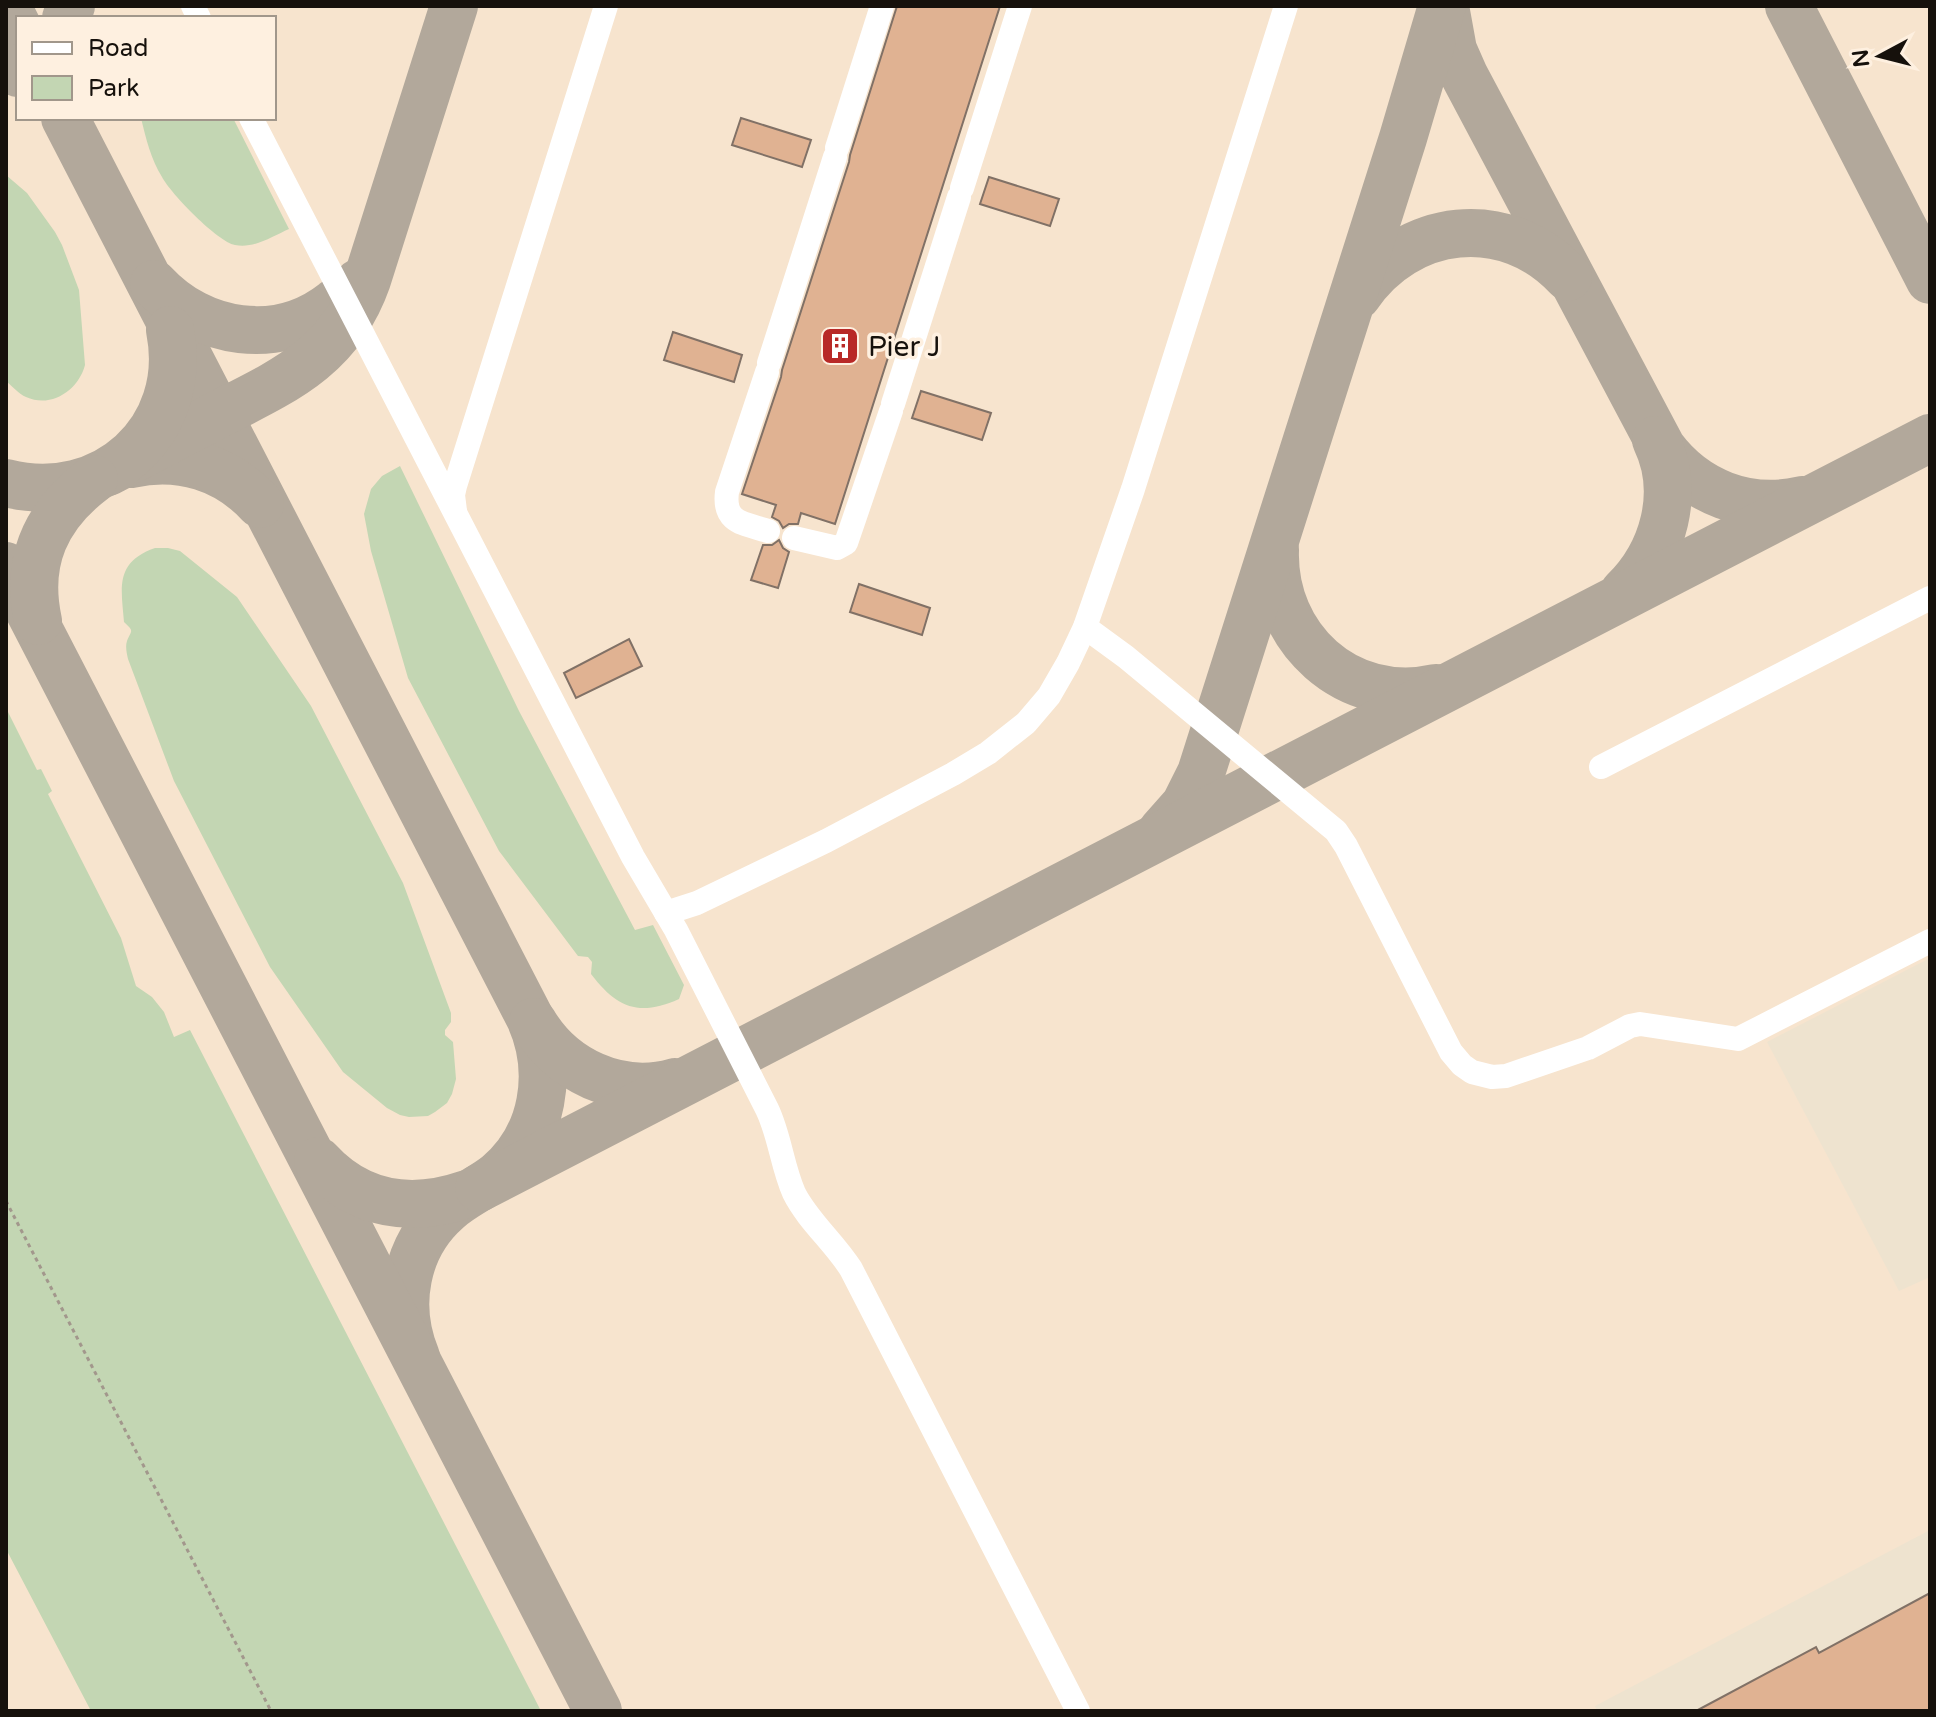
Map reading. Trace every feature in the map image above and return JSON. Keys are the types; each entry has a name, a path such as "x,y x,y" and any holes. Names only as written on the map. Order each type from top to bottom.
{"lane":[{"path":"457,517 453,505 455,486 606,6"},
{"path":"768,531 737,521 729,514 725,505 727,492 882,6"},
{"path":"794,538 837,548 846,543 1020,6"},
{"path":"666,913 697,903 918,793 988,753 1026,723 1049,696 1085,627 1133,489 1286,6"},
{"path":"252,120 776,1127 796,1196 851,1269 1078,1711"},
{"path":"1601,767 1930,598"},
{"path":"1085,627 1126,657 1336,831 1451,1052 1462,1065 1483,1076 1506,1076 1588,1048 1621,1030 1640,1024 1738,1039 1930,941"}],"path":[{"path":"6,1201 271,1711"}],"shaded area":[{"path":"6,6 1930,6 1930,1711 6,1711"},
{"path":"1930,958 1930,1277 1899,1291 1767,1042"},
{"path":"1930,1530 1930,1711 1597,1711 1595,1706"}],"green space":[{"path":"142,120 234,120 289,229 249,245 227,242 207,227 167,185 147,141"},
{"path":"6,175 27,193 55,232 79,290 85,365 71,389 45,400 26,397 6,381"},
{"path":"400,466 519,711 635,930 653,925 684,985 679,999 640,1008 620,1002 601,986 591,974 592,962 588,957 578,956 499,851 408,678 371,551 364,514 371,489 382,476"},
{"path":"155,548 180,551 237,597 311,706 403,883 451,1013 445,1035 453,1042 456,1079 447,1103 428,1116 400,1115 343,1072 270,967 174,781 126,650 131,631 124,622 123,577 133,561"},
{"path":"6,708 37,770 41,769 52,791 48,794 121,938 136,986 152,997 164,1012 174,1037 190,1030 541,1711 91,1711 6,1549"}],"building":[{"name":"Pier J","path":"897,6 1000,6 835,524 801,513 798,524 783,528 772,517 776,505 742,494"},
{"path":"741,118 811,140 802,167 732,145"},
{"path":"989,177 1059,199 1050,226 980,204"},
{"path":"673,332 742,355 734,382 664,360"},
{"path":"921,391 991,413 982,440 912,418"},
{"path":"779,540 789,552 778,588 751,580 763,545 772,545"},
{"path":"859,584 930,608 922,635 850,612"},
{"path":"629,639 642,666 576,698 564,673"},
{"path":"1930,1593 1930,1711 1696,1711 1816,1647 1819,1653"}],"taxiway":[{"path":"7,6 16,24"},
{"path":"67,16 71,6"},
{"path":"108,472 287,378 325,348 342,329 356,307 367,280 454,6"},
{"path":"1162,831 1185,805 1201,773 1442,6"},
{"path":"1445,6 1453,50 1464,75 1662,448 1690,477 1724,495 1762,504 1802,500"},
{"path":"1789,6 1930,280"},
{"path":"6,67 16,72"},
{"path":"66,120 530,1018 537,1039 543,1081 535,1122 526,1142 498,1175 453,1205 433,1225 413,1259 408,1278 406,1318 416,1357"},
{"path":"1357,296 1378,271 1402,252 1429,240 1458,234 1487,234 1516,241 1543,256 1568,277"},
{"path":"154,284 194,315 217,324 265,330 289,326 312,317 358,283"},
{"path":"6,483 42,488 75,484 106,472 132,454 152,429 166,400 173,367 170,330"},
{"path":"479,1188 1930,438"},
{"path":"1624,592 1649,559 1664,521 1667,480 1656,440"},
{"path":"131,464 167,461 202,466 233,481 260,504"},
{"path":"38,621 35,579 43,541 63,508 94,479"},
{"path":"1275,550 1277,582 1286,612 1301,638 1321,660 1345,676 1373,687 1403,691 1436,688"},
{"path":"6,566 598,1711"},
{"path":"533,1022 559,1054 594,1076 633,1086 675,1082"},
{"path":"318,1161 351,1188 387,1202 426,1203 467,1194"}],"place":[{"name":"Pier J","path":"840,346"}]}
